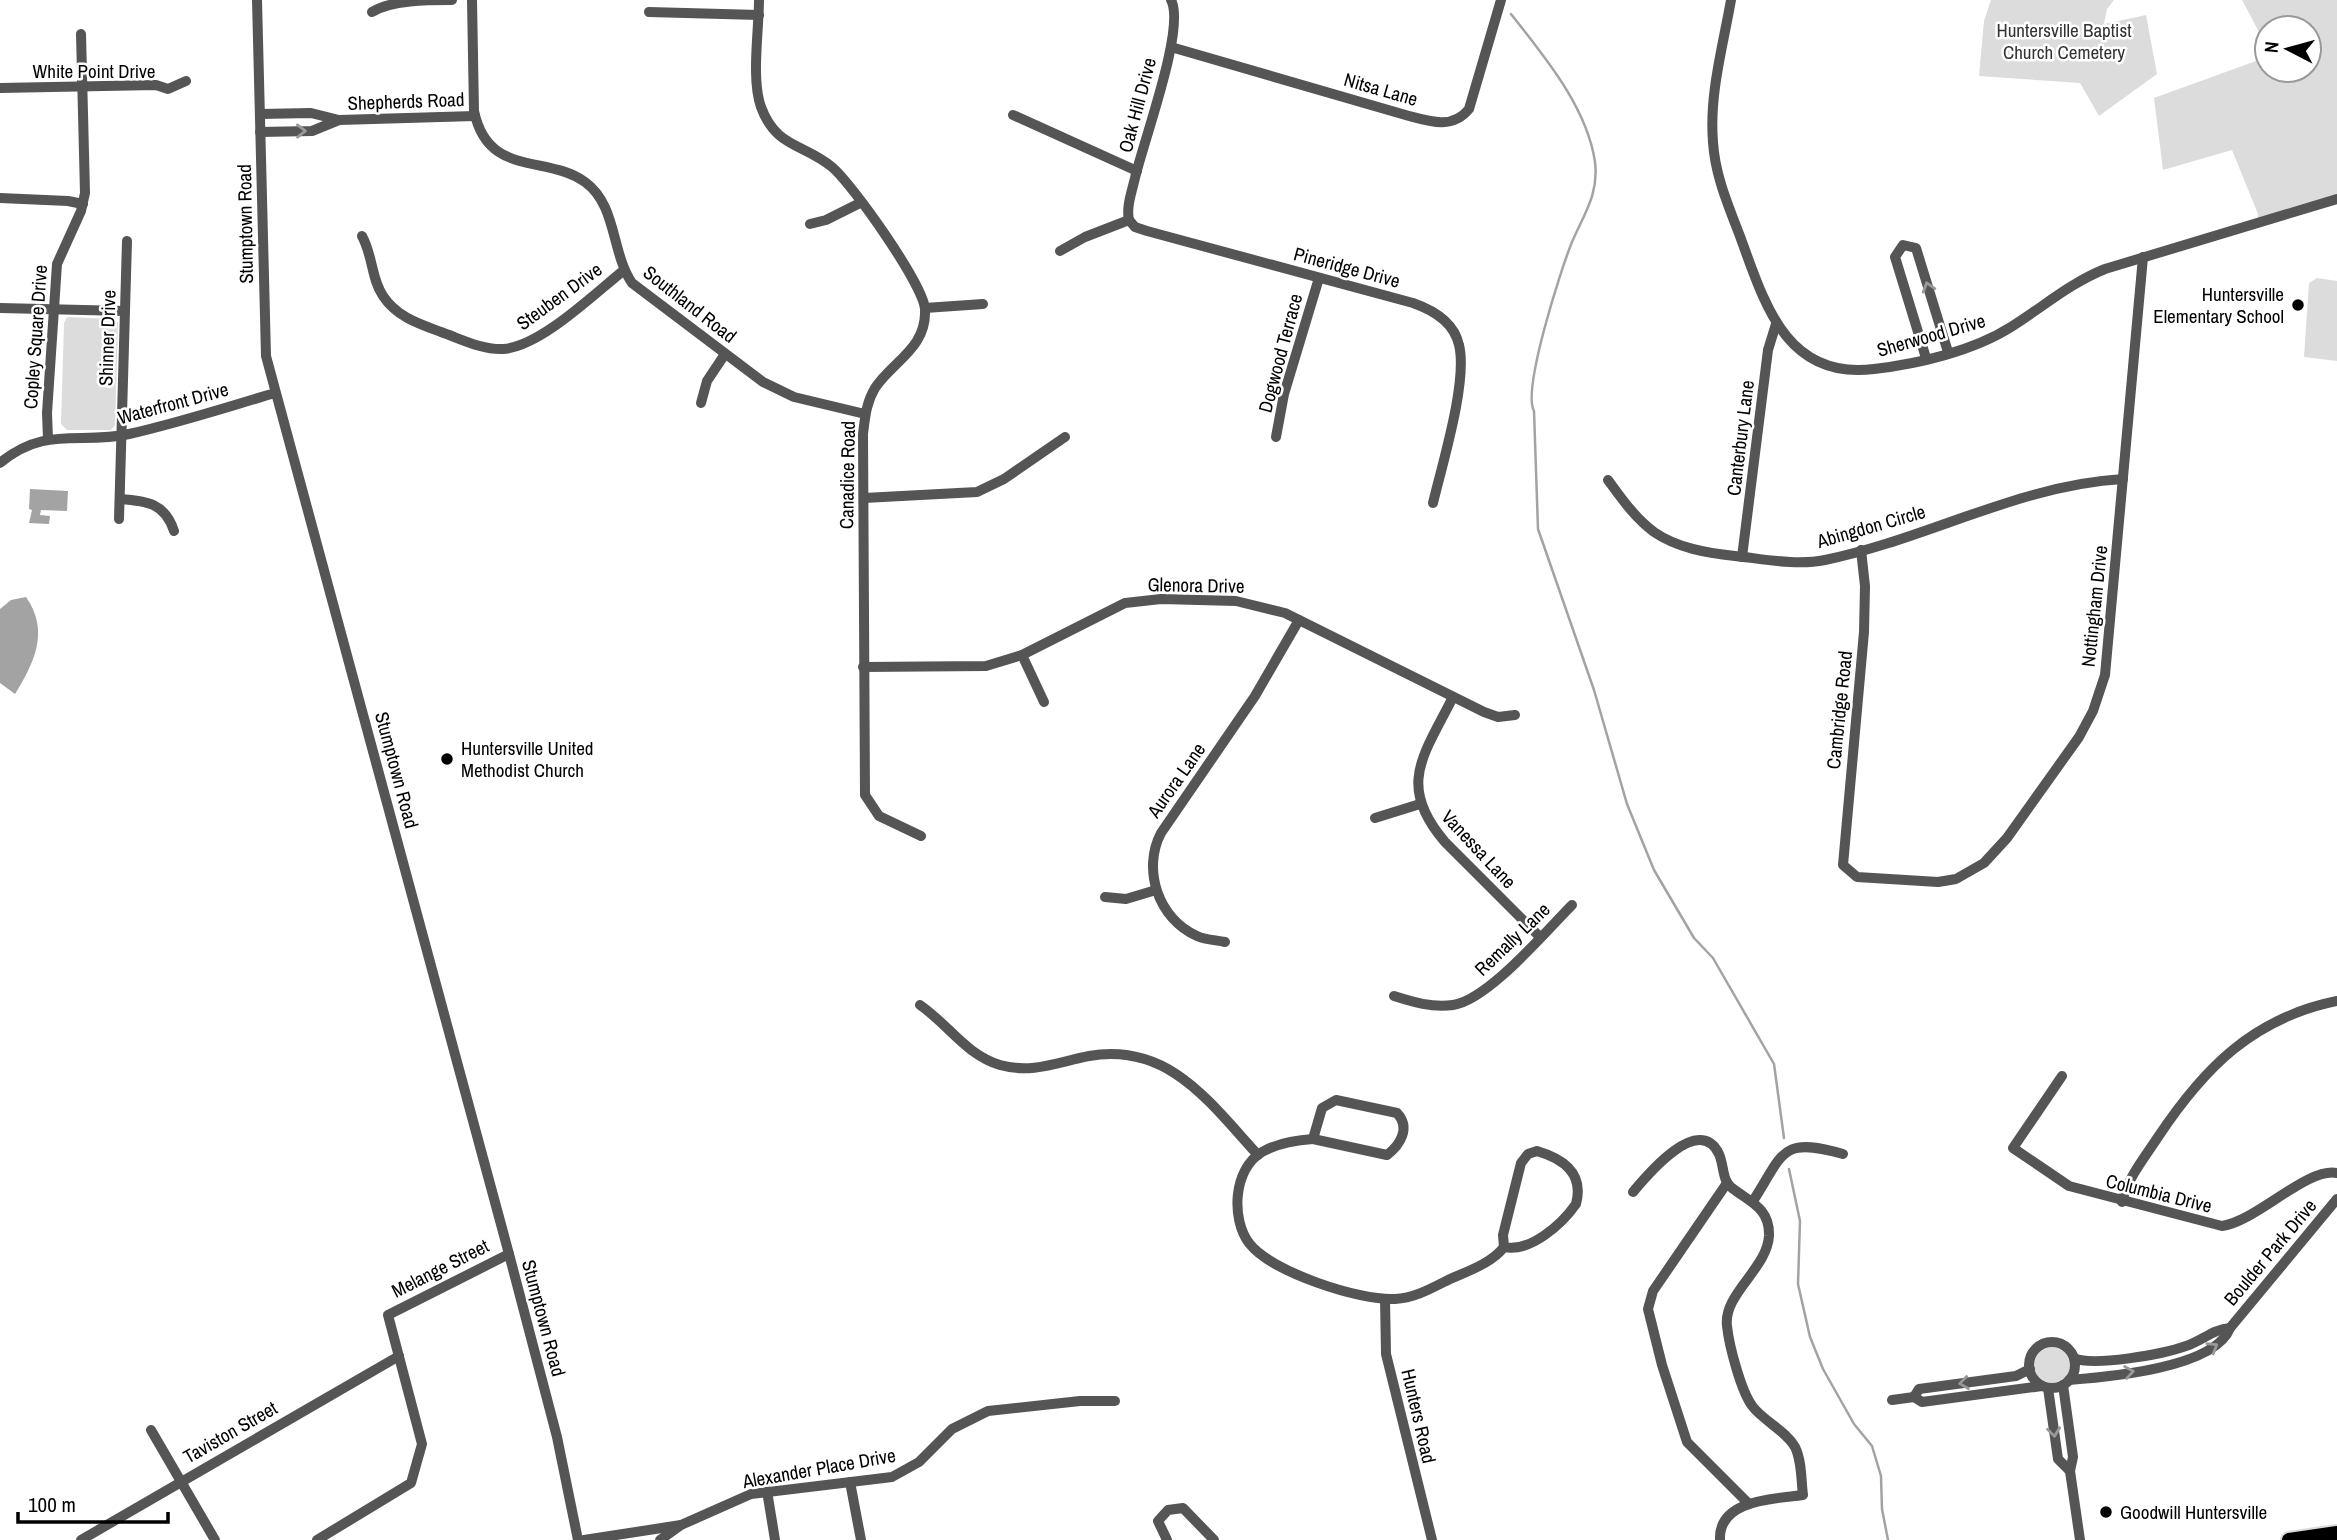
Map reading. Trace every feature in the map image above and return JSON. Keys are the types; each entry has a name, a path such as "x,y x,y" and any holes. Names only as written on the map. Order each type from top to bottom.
{"main road":[{"path":"2290,1540 2337,1533"}],"street":[{"name":"Stumptown Road","path":"257,0 264,334 275,393 509,1254 557,1437 578,1540"},
{"path":"372,12 381,5 396,1 452,0"},
{"path":"472,0 475,116"},
{"path":"760,0 758,93 775,133 790,145 831,166 913,277 925,308 983,304"},
{"name":"Oak Hill Drive","path":"1129,220 1129,202 1171,47 1175,13 1171,0"},
{"name":"Nitsa Lane","path":"1171,47 1409,116 1446,122 1460,118 1469,109 1501,0"},
{"name":"Sherwood Drive","path":"1731,0 1713,116 1714,155 1751,268 1776,324 1808,357 1834,368 1878,369 1948,352 1997,335 2088,276 2337,199"},
{"path":"649,12 759,15"},
{"name":"Copley Square Drive","path":"48,439 47,413 59,256 83,204 81,34"},
{"name":"White Point Drive","path":"0,88 156,85 163,89 186,81"},
{"name":"Shepherds Road","path":"260,114 310,113 339,120 475,116"},
{"path":"1013,115 1137,171"},
{"name":"Southland Road","path":"475,116 486,136 506,156 531,166 561,170 594,190 606,211 624,271 641,293 778,391 865,414"},
{"name":"Shepherds Road","path":"260,132 312,131 339,120"},
{"path":"0,198 83,204"},
{"path":"810,224 826,220 860,203"},
{"path":"1060,251 1085,237 1129,220"},
{"name":"Pineridge Drive","path":"1129,220 1135,227 1147,231 1425,307 1445,321 1457,338 1461,355 1457,395 1433,503"},
{"name":"Steuben Drive","path":"362,236 370,250 378,286 393,308 415,323 489,348 516,347 532,340 624,271"},
{"name":"Shinner Drive","path":"119,519 127,241"},
{"path":"1926,358 1895,257 1903,245 1916,248 1948,352"},
{"name":"Nottingham Drive","path":"1847,872 1857,877 1888,881 1938,882 1956,879 1984,863 1999,848 2048,782 2088,722 2105,675 2143,257"},
{"name":"Dogwood Terrace","path":"1276,437 1284,394 1319,278"},
{"path":"0,308 125,311"},
{"name":"Canadice Road","path":"921,835 889,823 867,802 863,667 864,498 865,414 875,389 904,359 919,338 925,308"},
{"name":"Canterbury Lane","path":"1742,557 1768,350 1776,324"},
{"path":"701,402 707,381 725,354"},
{"name":"Waterfront Drive","path":"0,463 19,450 48,439 122,435 275,393"},
{"path":"864,498 977,492 1004,480 1065,437"},
{"name":"Abingdon Circle","path":"1608,480 1638,519 1662,537 1698,551 1810,561 1861,550 2052,489 2075,483 2123,479"},
{"path":"120,499 148,501 160,508 169,516 174,531"},
{"name":"Cambridge Road","path":"1847,872 1843,862 1864,622 1861,550"},
{"name":"Glenora Drive","path":"863,667 986,666 1022,655 1114,607 1133,601 1236,601 1270,607 1498,717 1515,715"},
{"name":"Aurora Lane","path":"1225,942 1192,933 1172,916 1156,890 1152,860 1161,833 1255,696 1299,620"},
{"path":"1022,655 1044,702"},
{"name":"Vanessa Lane","path":"1453,697 1419,770 1420,804 1432,827 1445,842 1540,937"},
{"path":"1375,818 1420,804"},
{"path":"1105,897 1126,899 1156,890"},
{"name":"Remally Lane","path":"1394,996 1437,1006 1467,1002 1486,990 1572,905"},
{"path":"2122,1202 2144,1157 2214,1064 2237,1045 2276,1022 2337,1001"},
{"path":"920,1005 972,1053 1000,1065 1030,1069 1106,1054 1131,1055 1161,1064 1185,1078 1258,1155"},
{"name":"Columbia Drive","path":"2062,1076 2013,1148 2062,1184 2211,1225 2230,1225 2320,1174 2337,1173"},
{"path":"1313,1139 1322,1108 1331,1101 1388,1109 1402,1118 1403,1135 1387,1155 1313,1139 1285,1144 1258,1155 1244,1175 1237,1206 1242,1231 1258,1253 1337,1291 1385,1299 1423,1292 1487,1261 1504,1247 1519,1247 1537,1239 1576,1204 1579,1191 1573,1170 1537,1151 1524,1157 1503,1235 1504,1247"},
{"path":"1633,1192 1664,1160 1687,1142 1696,1139 1709,1142 1717,1151 1727,1183 1753,1201 1767,1220 1767,1249 1727,1312 1727,1324 1744,1392 1752,1406 1795,1447 1803,1495 1738,1508 1726,1520 1720,1540"},
{"path":"1753,1201 1772,1166 1786,1151 1805,1147 1843,1154"},
{"path":"1727,1183 1653,1290 1648,1309 1662,1365 1687,1442 1749,1504"},
{"name":"Boulder Park Drive","path":"2066,1383 2188,1360 2226,1339 2230,1328 2337,1199"},
{"name":"Melange Street","path":"399,1356 388,1315 509,1254"},
{"name":"Hunters Road","path":"1385,1299 1386,1354 1432,1540"},
{"name":"Boulder Park Drive","path":"2074,1358 2088,1362 2170,1350 2187,1346 2219,1328 2230,1328"},
{"path":"1892,1400 1914,1397 1922,1402 2066,1383 2073,1374 2074,1358 2061,1344 2049,1342 2035,1350 2030,1370"},
{"path":"317,1540 411,1483 422,1444 399,1356"},
{"name":"Taviston Street","path":"81,1540 180,1480 399,1356"},
{"path":"2030,1370 2045,1387 2058,1459 2070,1471"},
{"path":"1914,1397 1919,1389 2017,1376 2030,1370"},
{"path":"2066,1383 2073,1457 2070,1471 2080,1540"},
{"name":"Alexander Place Drive","path":"660,1540 681,1525 751,1494 892,1476 911,1468 952,1429 988,1411 1080,1401 1115,1401"},
{"path":"151,1430 215,1540"},
{"path":"850,1482 861,1540"},
{"path":"767,1491 775,1540"},
{"path":"1167,1540 1158,1521 1168,1510 1183,1507 1214,1540"},
{"name":"Alexander Place Drive","path":"584,1540 681,1525"}],"green space":[{"name":"Huntersville Baptist Church Cemetery","path":"1991,0 2114,0 2107,9 2104,24 2146,15 2157,74 2099,116 2080,83 1979,76 1984,21"},
{"path":"2242,0 2337,0 2337,199 2257,223 2258,214 2232,150 2163,170 2154,98 2253,62 2253,84 2323,84 2323,14 2253,14 2253,21"},
{"path":"2317,278 2337,281 2337,361 2304,357 2309,283"},
{"path":"67,317 114,319 118,322 115,425 111,430 67,430 61,424 64,323"},
{"path":"2052,1342 2068,1349 2075,1365 2068,1381 2052,1388 2036,1381 2029,1365 2036,1349"}],"shaded area":[{"path":"30,489 68,491 67,511 41,510 40,515 50,516 49,524 29,523 32,510 29,509"},
{"path":"26,597 37,622 37,647 15,694 0,683 0,609 11,600"}],"waterway":[{"path":"1511,14 1574,102 1590,142 1596,173 1590,204 1572,242 1552,302 1533,380 1538,529 1594,690 1627,804 1654,870 1694,938 1713,958 1774,1064 1784,1138"},
{"path":"1789,1169 1800,1221 1798,1284 1810,1337 1823,1369 1854,1424 1872,1446 1881,1476 1882,1509 1888,1540"}],"place":[{"name":"Huntersville Elementary School","path":"2298,305"},
{"name":"Huntersville United Methodist Church","path":"447,759"},
{"name":"Goodwill Huntersville","path":"2106,1512"}]}
